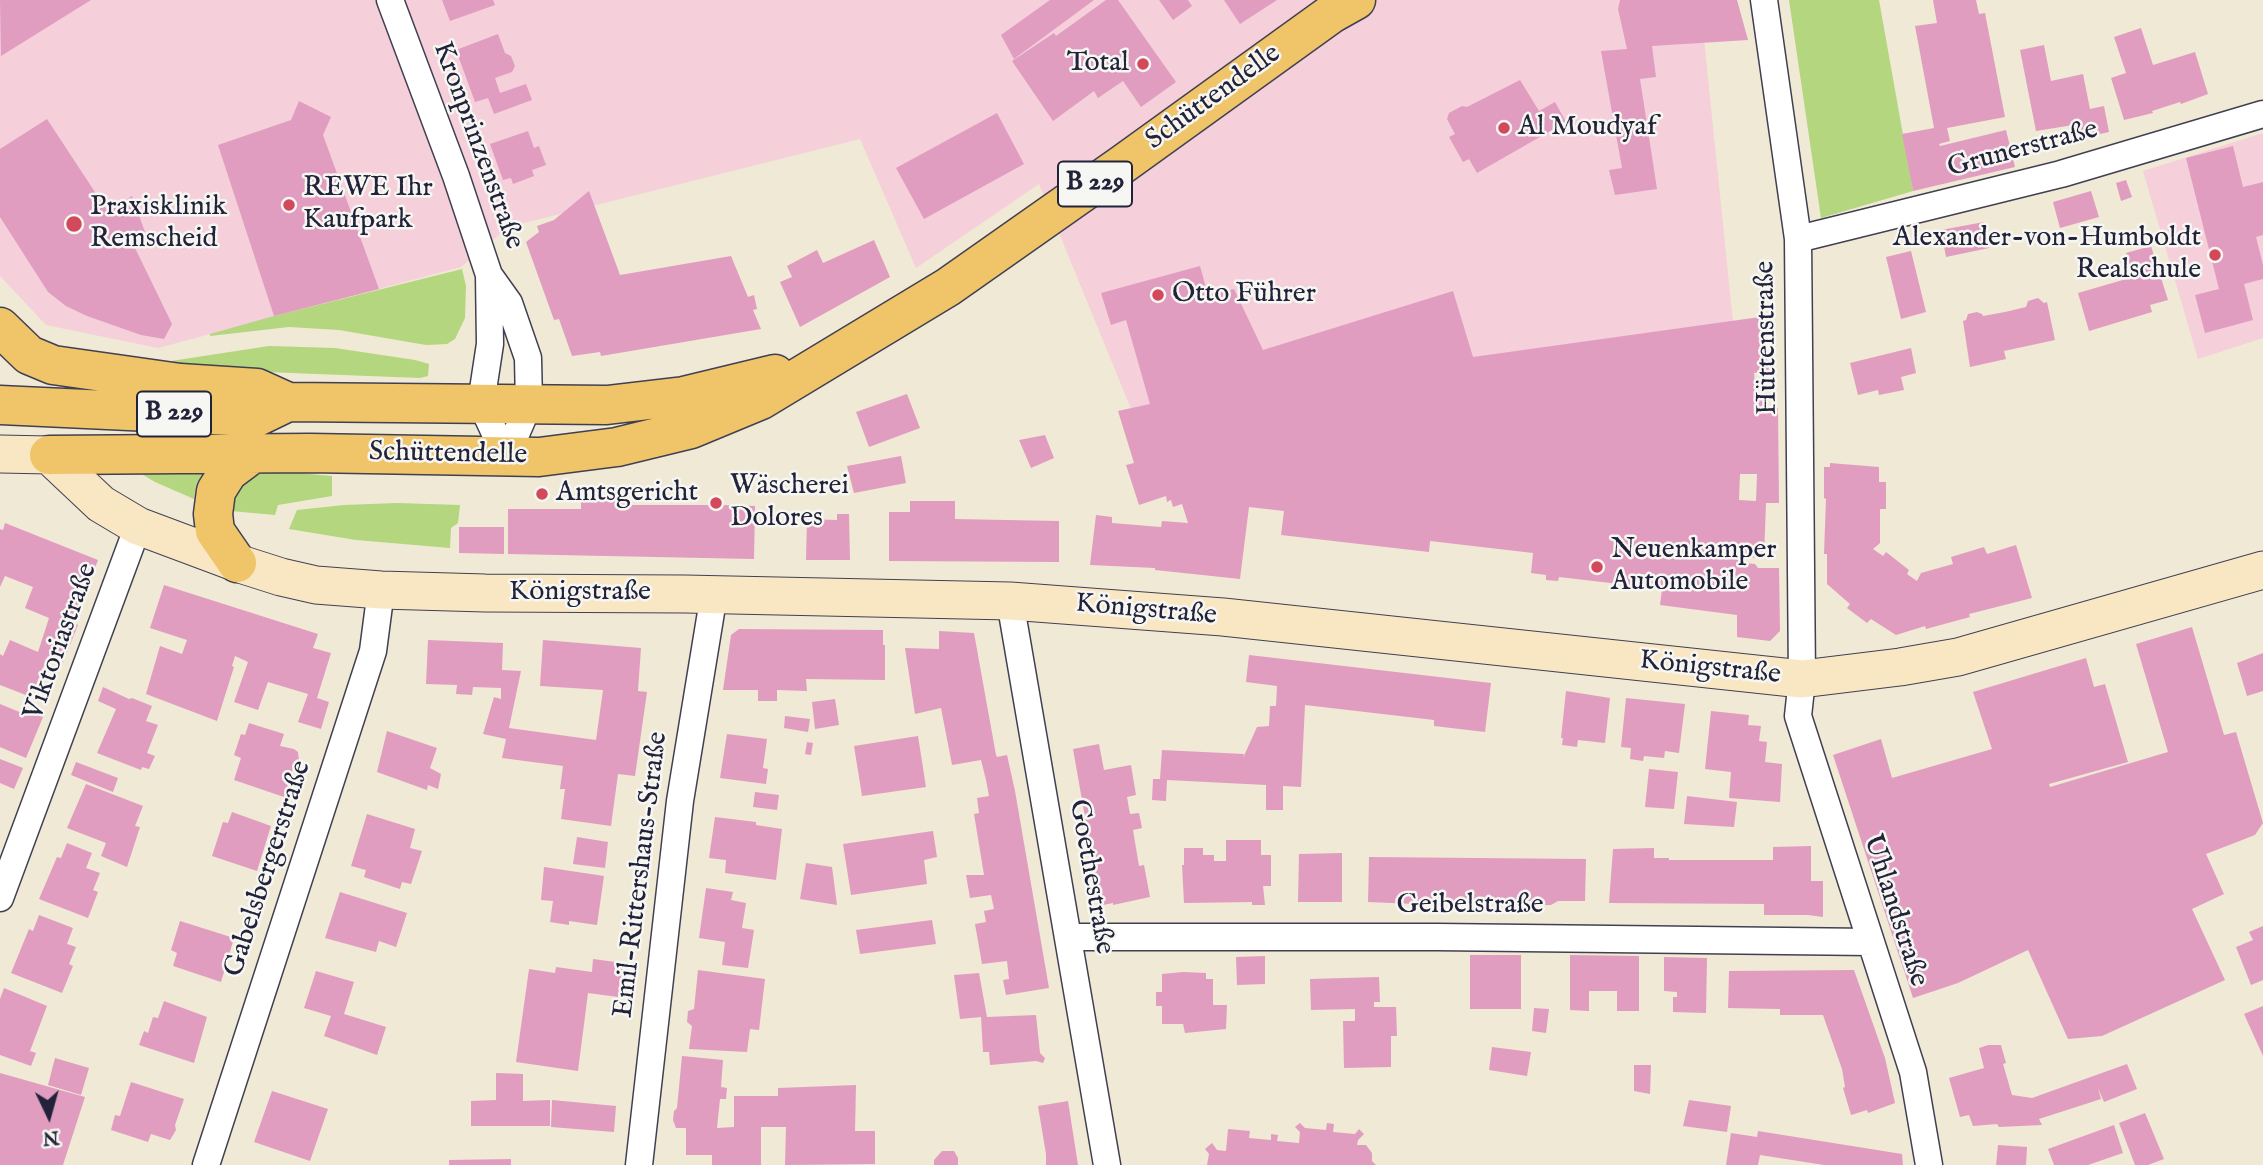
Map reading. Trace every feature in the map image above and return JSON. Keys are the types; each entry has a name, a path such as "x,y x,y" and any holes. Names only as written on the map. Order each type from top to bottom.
{"main road":[{"name":"Schüttendelle","path":"49,455 566,455 617,447 691,429 761,400 948,286 1331,14 1356,0"},
{"name":"B 229","path":"0,327 29,355 57,410 0,408"},
{"name":"Schüttendelle","path":"29,355 53,365 80,370 180,383 257,388 288,402 607,405 684,396 827,360"},
{"name":"Schüttendelle","path":"57,410 257,417 288,402"},
{"name":"B 229","path":"0,408 49,455"},
{"path":"0,454 49,455 57,410"},
{"path":"237,563 215,531 213,514 216,491 228,472 252,454"},
{"name":"Königstraße","path":"49,455 101,504 138,526 237,563 316,585 381,590 1010,601 1223,617 1802,679 1958,657 2263,570"}],"street":[{"name":"Kronprinzenstraße","path":"390,0 456,176 489,275 509,303 528,358 529,404 506,457"},
{"name":"Hüttenstraße","path":"1764,0 1798,239 1802,679"},
{"name":"Grunerstraße","path":"1798,239 2048,178 2263,114"},
{"name":"Kronprinzenstraße","path":"481,403 490,334 489,275"},
{"path":"481,403 506,457"},
{"name":"Viktoriastraße","path":"0,898 138,526"},
{"name":"Gabelsbergerstraße","path":"206,1165 373,651 381,590"},
{"name":"Emil-Rittershaus-Straße","path":"639,1165 680,801 714,594"},
{"name":"Goethestraße","path":"1010,601 1107,1165"},
{"name":"Uhlandstraße","path":"1802,679 1798,716 1913,1072 1929,1165"},
{"name":"Geibelstraße","path":"1069,937 1437,937 1871,942"}],"shaded area":[{"path":"0,0 1700,0 1740,390 1156,470 1039,184 916,268 860,139 508,227 461,267 158,348 46,325 0,276"},
{"name":"Alexander-von-Humboldt Realschule","path":"2263,133 2263,338 2198,359 2143,171"}],"green space":[{"path":"1789,0 1879,0 1913,191 1821,218"},
{"path":"462,269 466,286 465,318 455,339 447,344 426,345 339,330 289,327 210,336 274,316"},
{"path":"269,346 335,348 415,360 429,364 428,376 420,378 240,371 165,363"},
{"path":"130,467 203,473 196,484 194,499 155,482"},
{"path":"287,472 332,476 332,496 278,505 275,515 231,511 235,490 257,474"},
{"path":"397,503 460,505 458,523 451,528 450,548 356,540 289,529 297,510"}],"building":[{"path":"0,0 91,0 1,56"},
{"path":"442,0 493,0 495,5 450,21"},
{"path":"1050,0 1094,0 1014,59 1001,35"},
{"path":"1106,0 1118,0 1176,82 1141,107 1123,81 1098,98 1094,91 1053,121 1012,61 1054,33 1056,36"},
{"path":"1159,0 1188,0 1192,6 1173,20"},
{"path":"1224,0 1277,0 1240,24"},
{"path":"1620,0 1737,0 1748,40 1652,46 1656,77 1640,79 1657,189 1615,195 1609,170 1622,168 1601,51 1627,49 1618,9"},
{"path":"1933,0 1976,0 1979,14 1985,13 2005,117 1947,128 1950,141 1939,144 1940,146 2006,130 2015,167 1913,191 1902,134 1934,128 1915,26 1937,23"},
{"path":"2141,28 2153,65 2195,52 2208,94 2124,120 2111,78 2126,73 2114,37"},
{"path":"498,34 505,53 511,56 515,66 512,72 495,78 500,93 526,84 532,100 494,114 488,98 475,102 456,50"},
{"path":"2044,45 2051,81 2083,74 2090,109 2104,106 2109,132 2091,136 2090,130 2074,133 2073,125 2036,131 2020,50"},
{"name":"Al Moudyaf","path":"1520,80 1539,111 1555,102 1566,122 1477,173 1469,159 1463,162 1449,137 1455,134 1447,119 1449,113 1462,106 1467,107"},
{"path":"299,101 331,117 323,135 379,289 274,316 218,145 291,120"},
{"path":"997,113 1024,164 924,219 896,168"},
{"name":"Praxisklinik Remscheid","path":"47,119 108,212 132,196 145,232 135,248 172,324 164,339 141,335 66,306 48,292 0,217 0,149"},
{"path":"528,131 534,148 539,146 546,165 532,170 534,176 513,184 511,178 503,180 490,144"},
{"path":"2233,146 2243,187 2263,182 2263,235 2256,237 2263,265 2263,279 2244,284 2253,320 2205,333 2195,295 2219,289 2186,158"},
{"path":"2126,180 2132,197 2121,201 2116,183"},
{"path":"589,191 620,275 731,256 748,297 754,295 757,309 753,310 761,329 601,356 600,352 572,356 559,319 554,320 526,242 539,232 537,226 554,220"},
{"path":"2091,191 2099,217 2060,228 2053,202"},
{"path":"1984,222 1989,248 1946,257 1941,230"},
{"path":"874,240 890,277 800,327 780,282 792,277 787,266 817,250 823,263"},
{"path":"2151,246 2168,300 2150,305 2152,312 2089,331 2078,293 2133,277 2126,253"},
{"path":"1911,251 1926,312 1901,319 1886,257"},
{"path":"1200,266 1208,295 1234,289 1263,350 1453,291 1473,357 1760,317 1769,370 1754,373 1756,394 1765,395 1765,408 1778,408 1779,503 1766,503 1764,558 1744,557 1744,563 1755,564 1758,568 1779,568 1780,631 1770,641 1737,637 1737,615 1660,605 1662,589 1559,577 1558,581 1546,580 1546,575 1531,573 1533,553 1430,541 1429,552 1281,535 1284,511 1249,507 1240,579 1155,568 1090,565 1096,515 1112,517 1112,523 1161,527 1162,521 1188,523 1182,504 1173,507 1171,500 1167,502 1166,496 1139,505 1126,465 1134,463 1118,411 1150,404 1126,320 1111,325 1101,293","holes":["1740,474 1757,474 1756,501 1739,500"]},
{"path":"2038,298 2044,303 2047,302 2055,340 2004,351 2006,359 1970,367 1963,321 1968,314 1977,312 1983,316 2005,312 2026,307 2028,301"},
{"path":"1911,348 1916,373 1901,377 1904,390 1879,395 1878,390 1858,395 1850,363"},
{"path":"907,394 920,428 869,447 856,412"},
{"path":"1045,435 1054,458 1031,468 1019,440"},
{"path":"901,456 906,483 854,493 847,466"},
{"path":"1830,463 1879,467 1879,482 1886,482 1886,509 1880,509 1880,543 1873,549 1883,556 1886,552 1909,570 1907,574 1917,581 1921,573 1953,564 1951,557 1984,547 1987,554 2016,545 2032,598 1896,635 1871,619 1867,623 1847,608 1850,604 1827,584 1827,554 1824,554 1824,467 1830,467"},
{"path":"710,498 721,498 721,505 755,506 754,559 508,554 508,509 581,509 581,500 629,500 629,505 709,505"},
{"path":"910,501 955,501 955,519 1059,521 1059,562 889,561 889,512 910,512"},
{"path":"837,514 849,514 850,560 806,560 807,519 837,520"},
{"path":"5,523 98,560 74,623 78,625 63,662 48,656 31,697 0,685 0,654 3,656 10,640 38,652 49,618 25,608 33,587 5,576 0,587 0,529 3,530"},
{"path":"459,527 504,527 504,554 459,553"},
{"path":"164,585 318,634 313,648 331,653 317,698 329,702 321,729 298,722 308,694 268,682 258,710 234,702 248,662 235,656 217,721 146,694 160,646 182,654 187,640 150,628"},
{"path":"2192,627 2224,735 2236,732 2263,823 2255,835 2206,854 2224,894 2192,909 2225,980 2102,1036 2068,1039 2028,950 1958,983 1913,998 1833,755 1881,739 1892,778 1992,749 1973,692 2086,658 2094,687 2105,684 2128,762 2049,784 2050,787 2168,752 2136,644"},
{"path":"739,629 883,630 885,680 806,679 807,691 777,690 777,701 758,701 758,690 723,690 731,635"},
{"path":"939,631 974,633 996,755 1007,755 1015,791 1049,988 1006,995 1003,980 1009,979 1007,961 982,964 975,924 986,922 984,911 994,909 991,895 970,898 966,875 984,875 974,814 979,813 977,798 989,796 986,780 981,760 952,765 941,708 915,714 905,648 939,649"},
{"path":"428,640 503,643 502,670 521,671 509,728 596,740 603,690 540,686 543,640 641,648 638,691 647,692 635,776 618,774 611,826 561,819 565,789 560,789 563,766 502,758 506,739 483,734 494,697 501,699 501,688 473,687 472,695 456,694 457,685 426,684"},
{"path":"2263,653 2263,691 2247,696 2237,663"},
{"path":"1249,655 1491,683 1485,732 1434,726 1434,720 1305,705 1301,787 1283,786 1283,810 1266,810 1266,785 1167,780 1166,801 1152,800 1153,779 1160,779 1162,750 1244,754 1243,758 1257,727 1269,726 1270,706 1276,706 1277,686 1246,682"},
{"path":"103,687 152,706 146,721 158,725 147,753 155,756 149,769 142,767 141,770 97,753 116,709 98,701"},
{"path":"1566,691 1610,698 1605,743 1578,740 1577,747 1562,745"},
{"path":"1626,698 1685,704 1679,753 1665,751 1664,758 1644,756 1643,761 1630,759 1631,748 1621,747"},
{"path":"835,699 839,725 815,729 812,702"},
{"path":"0,704 22,713 23,708 43,717 26,758 0,747"},
{"path":"1711,711 1749,715 1748,725 1761,726 1759,741 1767,742 1765,762 1782,764 1780,802 1729,798 1731,772 1705,769"},
{"path":"785,716 810,719 808,732 784,728"},
{"path":"249,723 284,734 280,746 298,752 299,761 294,765 284,797 234,780 241,758 234,755 241,734 245,735"},
{"path":"387,731 437,748 430,768 441,774 438,789 428,785 427,790 377,772"},
{"path":"727,734 767,739 763,768 768,769 766,784 720,778"},
{"path":"918,736 926,787 862,796 854,746"},
{"path":"807,742 813,743 811,755 805,754"},
{"path":"1099,744 1104,770 1131,765 1136,795 1127,797 1130,814 1139,813 1142,828 1133,830 1139,866 1144,865 1150,897 1098,906 1095,892 1098,891 1073,749"},
{"path":"0,759 23,768 14,789 0,783"},
{"path":"76,762 118,778 113,792 71,775"},
{"path":"1649,769 1678,772 1674,809 1645,807"},
{"path":"86,784 143,806 135,826 140,827 127,867 101,856 106,843 67,828"},
{"path":"755,792 779,795 777,810 753,807"},
{"path":"1687,796 1737,802 1734,827 1684,824"},
{"path":"232,812 271,826 257,871 212,856 223,822 228,823"},
{"path":"367,814 415,829 410,848 422,851 411,884 402,882 400,889 364,877 366,870 351,866"},
{"path":"715,817 756,822 756,825 782,829 776,880 725,873 726,860 709,858"},
{"path":"933,831 937,857 924,860 927,884 851,895 843,844"},
{"path":"577,837 608,842 605,868 573,864"},
{"path":"1226,840 1261,840 1261,855 1271,855 1271,886 1263,886 1265,905 1252,905 1252,902 1184,903 1184,848 1203,848 1203,855 1214,855 1214,861 1226,861"},
{"path":"67,843 92,853 86,868 100,873 93,890 98,892 88,918 39,899 57,857 61,858"},
{"path":"1811,846 1811,881 1823,881 1823,917 1764,915 1764,904 1609,903 1613,849 1654,848 1654,858 1669,860 1773,860 1773,847"},
{"path":"1342,853 1342,902 1298,902 1299,854"},
{"path":"1369,857 1586,859 1585,901 1558,901 1551,905 1539,905 1533,901 1490,902 1491,905 1461,905 1462,902 1448,901 1422,901 1415,904 1368,902"},
{"path":"806,863 832,867 837,905 800,899"},
{"path":"544,867 604,876 597,925 569,921 569,925 550,922 553,901 541,900"},
{"path":"706,888 733,892 731,900 746,903 742,928 754,930 748,968 722,965 725,942 699,938"},
{"path":"340,892 407,913 396,947 379,941 376,952 325,938"},
{"path":"39,915 73,928 67,944 76,947 69,964 73,966 62,993 11,973 29,929 33,931"},
{"path":"932,920 936,944 860,954 856,930"},
{"path":"180,921 234,938 221,982 173,966 177,953 171,950"},
{"path":"2263,926 2263,980 2251,985 2236,947 2253,940 2249,932"},
{"path":"1470,955 1521,955 1521,1009 1470,1009"},
{"path":"1570,955 1639,956 1639,1011 1617,1011 1617,991 1589,991 1589,1011 1570,1010"},
{"path":"1265,956 1265,984 1237,985 1236,957"},
{"path":"1664,957 1707,958 1706,1013 1673,1012 1673,997 1677,997 1677,992 1664,991"},
{"path":"593,959 623,963 618,997 588,993 578,1071 516,1062 529,969 555,973 556,967 592,972"},
{"path":"698,970 765,979 759,1030 750,1029 747,1052 689,1049 692,1026 687,1022 688,1011 694,1009"},
{"path":"1854,970 1885,1058 1895,1103 1868,1113 1867,1110 1851,1115 1843,1088 1842,1069 1823,1015 1780,1015 1780,1009 1728,1008 1729,971"},
{"path":"316,971 354,982 344,1014 386,1027 377,1055 324,1036 331,1016 304,1008"},
{"path":"979,973 987,1017 1036,1015 1040,1053 1045,1058 1043,1063 1036,1061 990,1065 989,1052 983,1052 981,1017 960,1019 954,975"},
{"path":"1206,973 1206,979 1213,979 1213,1005 1227,1005 1226,1029 1185,1033 1183,1024 1162,1024 1162,1006 1156,1006 1156,992 1162,992 1162,974"},
{"path":"1379,977 1380,1002 1374,1002 1374,1007 1396,1007 1397,1036 1391,1036 1391,1067 1344,1068 1343,1021 1355,1021 1355,1009 1311,1010 1310,979"},
{"path":"4,988 47,1006 30,1051 36,1053 31,1066 0,1055 0,999"},
{"path":"164,1001 207,1017 194,1063 139,1045 144,1031 148,1033 153,1017 158,1018"},
{"path":"2263,1006 2263,1056 2244,1014"},
{"path":"1534,1008 1549,1009 1546,1033 1532,1031"},
{"path":"2001,1045 2006,1063 2003,1064 2012,1095 2032,1098 2127,1064 2137,1089 2104,1102 2098,1088 2101,1099 2039,1119 2042,1125 1973,1126 1969,1115 1960,1117 1949,1078 1984,1068 1979,1048"},
{"path":"1492,1047 1531,1052 1527,1076 1489,1070"},
{"path":"682,1056 723,1060 721,1087 727,1088 726,1099 720,1099 717,1128 734,1127 734,1096 778,1096 778,1088 856,1085 855,1131 875,1131 875,1164 785,1165 786,1127 761,1127 761,1165 712,1165 712,1155 686,1155 686,1128 676,1128 673,1120 677,1108"},
{"path":"55,1058 89,1068 81,1095 48,1085"},
{"path":"1634,1065 1651,1065 1650,1094 1634,1091"},
{"path":"0,1073 85,1097 63,1165 0,1165"},
{"path":"496,1073 523,1074 523,1101 550,1100 550,1126 471,1126 471,1101 496,1100"},
{"path":"131,1082 184,1099 175,1125 176,1130 170,1140 151,1134 148,1142 111,1130 115,1115 120,1116"},
{"path":"272,1091 328,1109 310,1161 254,1142"},
{"path":"552,1100 616,1106 614,1132 551,1127"},
{"path":"1689,1100 1731,1106 1727,1132 1683,1126"},
{"path":"1068,1101 1078,1165 1046,1165 1038,1106"},
{"path":"2145,1113 2164,1159 2148,1165 2135,1165 2119,1123"},
{"path":"1300,1123 1305,1128 1326,1130 1327,1123 1334,1124 1333,1132 1355,1134 1359,1129 1364,1134 1357,1145 1366,1145 1376,1165 1207,1165 1209,1154 1205,1149 1212,1143 1217,1150 1226,1151 1228,1129 1250,1131 1249,1138 1271,1140 1271,1134 1278,1135 1277,1141 1299,1143 1300,1132 1295,1127"},
{"path":"2114,1125 2123,1153 2088,1165 2054,1165 2048,1149"},
{"path":"1758,1131 1902,1154 1903,1165 1824,1165 1760,1155 1758,1165 1726,1165 1731,1133 1757,1137"},
{"path":"1998,1145 2027,1147 2026,1165 1996,1165"},
{"path":"942,1151 954,1151 958,1165 934,1165 934,1160"},
{"path":"511,1159 511,1165 449,1165 449,1160"}],"place":[{"name":"Total","path":"1143,64"},
{"name":"Al Moudyaf","path":"1504,128"},
{"name":"REWE Ihr Kaufpark","path":"289,205"},
{"name":"Praxisklinik Remscheid","path":"74,224"},
{"name":"Alexander-von-Humboldt Realschule","path":"2215,255"},
{"name":"Otto Führer","path":"1158,295"},
{"name":"Amtsgericht","path":"542,494"},
{"name":"Wäscherei Dolores","path":"716,503"},
{"name":"Neuenkamper Automobile","path":"1597,567"}]}
